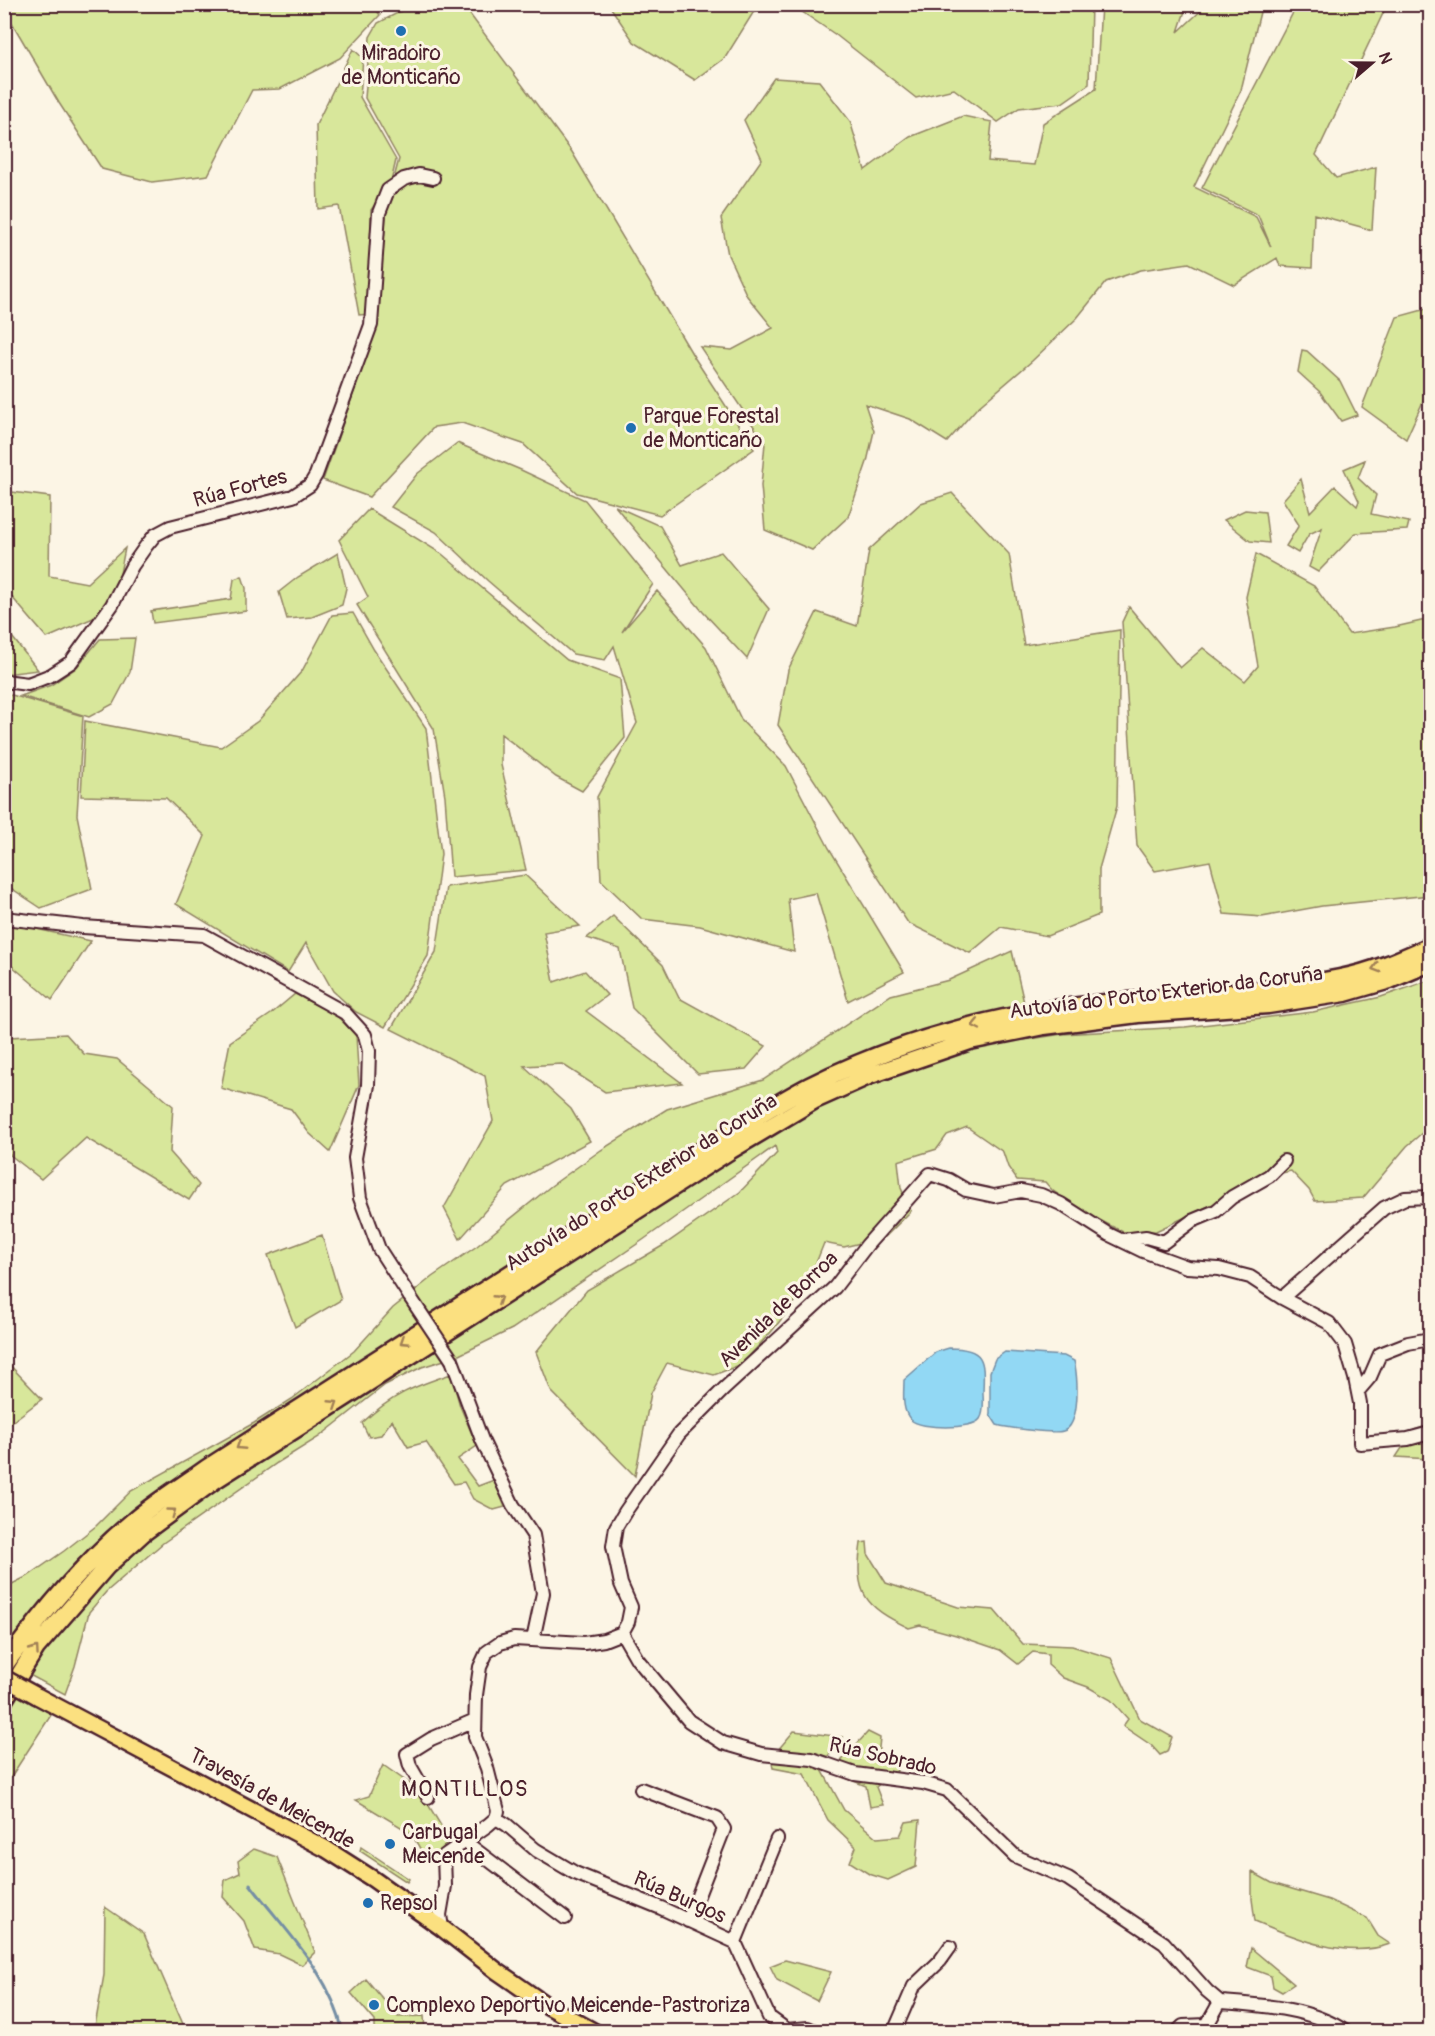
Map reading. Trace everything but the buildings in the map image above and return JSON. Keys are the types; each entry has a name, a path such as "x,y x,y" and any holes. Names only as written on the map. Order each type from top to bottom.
{"highway":[{"name":"Autovía do Porto Exterior da Coruña","path":"5,1674 58,1597 133,1521 207,1468 723,1137 808,1087 866,1061 966,1027 1042,1011 1136,999 1267,990 1342,978 1385,965 1431,946"},
{"name":"Autovía do Porto Exterior da Coruña","path":"4,1700 36,1648 107,1566 143,1533 215,1480 263,1449 731,1150 815,1100 871,1075 970,1041 1044,1026 1138,1014 1268,1005 1345,993 1390,980 1431,963"}],"main road":[{"name":"Travesía de Meicende","path":"5,1674 37,1696 326,1849 374,1879 546,2005 595,2031"}],"street":[{"name":"Rúa Fortes","path":"4,681 28,684 51,675 71,662 112,604 132,566 154,535 171,527 294,496 310,485 316,475 370,325 379,213 388,190 404,179 419,175 433,178"},
{"path":"4,918 83,927 204,935 345,1013 365,1035 369,1051 368,1085 355,1158 360,1198 379,1249 452,1360 482,1440 513,1504 533,1535 543,1593 533,1640"},
{"path":"1122,1240 1146,1237 1164,1242 1192,1221 1216,1210 1232,1197 1269,1176 1284,1161"},
{"name":"Avenida de Borroa","path":"622,1633 628,1622 631,1607 621,1584 613,1546 616,1527 625,1512 679,1434 774,1341 835,1287 867,1245 930,1174 949,1180 966,1190 994,1196 1021,1191 1041,1194 1062,1204 1108,1234 1187,1268 1219,1269 1250,1277 1282,1298 1329,1323 1345,1344 1360,1403 1360,1443 1408,1439 1431,1433"},
{"path":"1282,1298 1384,1208 1405,1198 1431,1197"},
{"path":"1358,1391 1370,1377 1380,1354 1408,1343 1431,1339"},
{"path":"442,1928 440,1915 445,1886 444,1856 496,1818 498,1811 476,1737 475,1720 480,1667 487,1652 500,1643 514,1640 584,1643 604,1640 622,1633"},
{"name":"Rúa Sobrado","path":"622,1633 637,1659 688,1721 723,1743 761,1754 812,1760 855,1774 923,1783 947,1790 1015,1856 1068,1879 1164,1943 1207,1991 1220,2002"},
{"path":"428,1797 410,1766 407,1754 431,1739 475,1720"},
{"path":"641,1789 717,1818 724,1829 688,1921"},
{"name":"Rúa Burgos","path":"496,1818 536,1850 575,1873 735,1942 768,2017 787,2031 808,2028 817,2031"},
{"path":"735,1942 777,1839"},
{"path":"464,1841 565,1918"},
{"path":"426,1916 443,1901"},
{"path":"894,2031 914,1986 940,1961 950,1947"},
{"path":"1177,2031 1183,2026 1209,2028 1220,2002 1257,2004 1294,2010 1338,2025 1346,2031"}],"green space":[{"path":"5,4 372,4 380,15 340,58 280,89 252,90 208,175 152,182 102,169 59,103 4,9"},
{"path":"413,5 463,5 572,152 694,357 754,449 660,515 577,493 523,444 462,423 434,427 369,497 323,480 376,329 387,205 399,159 365,98 370,37 378,23"},
{"path":"609,5 758,5 725,58 695,80 634,42"},
{"path":"792,5 1091,5 1089,84 1062,103 1019,108 998,122 954,89 916,98 836,35"},
{"path":"1101,5 1187,5 1178,32 1207,5 1246,5 1261,8 1241,90 1194,187 1256,217 1271,247 1258,215 1202,188 1297,5 1387,5 1316,155 1336,178 1376,167 1372,230 1314,214 1312,268 1280,266 1277,258 1234,285 1189,263 1141,270 1106,282 1077,318 1032,361 976,409 947,442 910,419 865,404 874,431 867,462 848,517 812,550 765,530 761,486 765,443 700,347 732,350 773,328 747,296 728,255 721,218 762,159 744,120 774,78 819,81 850,121 865,170 910,137 963,116 992,122 988,161 1034,165 1043,123 1096,89"},
{"path":"353,49 363,58 360,97 396,160 391,182 371,210 370,314 359,315 339,206 318,209 316,125"},
{"path":"1430,308 1430,386 1406,439 1362,407 1397,317"},
{"path":"1302,350 1307,351 1340,381 1357,415 1341,421 1320,392 1298,372"},
{"path":"457,443 585,500 653,584 622,632 657,591 706,647 742,721 786,766 829,848 904,972 848,1001 816,893 788,899 794,952 700,926 642,919 601,880 597,797 637,723 614,646 605,660 573,654 488,581 436,532 391,507 417,474"},
{"path":"1365,460 1358,478 1376,495 1371,514 1409,522 1407,530 1356,533 1318,572 1309,567 1322,528 1309,534 1298,553 1286,546 1299,525 1283,500 1301,479 1310,512 1335,486 1357,506 1359,501 1344,469"},
{"path":"4,491 50,497 49,576 87,583 125,548 119,579 98,616 47,638 5,589"},
{"path":"952,493 1009,554 1024,645 1120,630 1117,806 1099,869 1099,915 1047,936 1001,927 970,953 908,923 778,725 788,670 817,612 857,626 869,550 921,503"},
{"path":"615,506 660,526 682,565 721,552 769,609 747,659 703,612"},
{"path":"369,509 442,554 567,660 620,679 625,738 582,791 556,777 501,734 501,765 526,870 451,877 445,796 434,729 357,605 368,597 339,540"},
{"path":"1245,510 1265,512 1269,543 1250,541 1224,520"},
{"path":"338,553 346,588 342,605 312,617 287,619 279,592 298,577"},
{"path":"1256,554 1314,586 1349,634 1430,619 1430,895 1322,906 1262,917 1224,914 1210,861 1155,871 1137,846 1122,622 1129,607 1180,668 1203,648 1245,681 1258,666 1246,597"},
{"path":"242,576 246,588 246,611 153,623 151,611 231,599 234,579"},
{"path":"353,613 374,650 426,728 441,854 428,956 385,1027 356,1012 333,991 306,943 288,972 176,904 205,836 166,798 81,796 85,721 221,747 258,721 302,671 332,615"},
{"path":"5,628 38,670 5,674"},
{"path":"135,638 130,672 113,704 89,717 21,696 51,685 76,668 100,639"},
{"path":"5,693 83,716 77,815 92,889 41,908 5,884"},
{"path":"525,875 580,926 544,932 554,982 585,971 607,995 586,1011 682,1083 605,1092 562,1064 524,1066 571,1109 590,1141 507,1186 460,1239 444,1208 493,1121 485,1076 391,1029 436,952 446,887"},
{"path":"613,916 663,965 679,998 766,1046 746,1069 698,1074 632,1008 620,949 587,938"},
{"path":"5,924 91,941 52,1000 5,960"},
{"path":"1012,951 1025,1007 1024,1040 1062,1034 1185,1027 1313,1012 1381,997 1430,980 1430,1126 1407,1146 1363,1198 1315,1201 1309,1190 1291,1171 1249,1180 1213,1204 1156,1231 1123,1232 1078,1209 1045,1182 1017,1180 1008,1167 1003,1152 967,1127 947,1135 937,1149 898,1161 901,1188 911,1211 885,1237 844,1247 824,1243 806,1288 742,1364 714,1375 667,1363 651,1393 635,1476 551,1391 536,1352 587,1290 664,1245 740,1192 777,1153 775,1146 512,1329 457,1356 422,1367 385,1385 319,1437 277,1463 163,1543 106,1592 89,1612 65,1694 5,1662 4,1588 28,1576 64,1551 96,1526 131,1491 254,1423 292,1399 354,1351 393,1308 601,1150 667,1109 763,1080 891,995 949,980"},
{"path":"295,994 336,1015 356,1035 359,1085 330,1152 309,1133 291,1109 221,1088 230,1042 271,1014"},
{"path":"66,1034 84,1054 117,1059 173,1106 170,1152 199,1185 189,1200 86,1138 41,1179 5,1151 5,1039"},
{"path":"322,1235 341,1300 295,1327 268,1255"},
{"path":"5,1360 42,1399 5,1427"},
{"path":"451,1374 460,1406 477,1446 458,1459 478,1486 494,1480 505,1507 494,1510 473,1499 464,1482 454,1484 426,1442 408,1447 392,1420 381,1435 369,1437 362,1423 383,1405 403,1393"},
{"path":"1430,1425 1430,1459 1396,1457 1414,1430"},
{"path":"867,1542 868,1554 886,1583 958,1607 994,1610 1023,1644 1072,1646 1111,1658 1140,1719 1172,1737 1167,1752 1160,1755 1151,1745 1123,1726 1128,1719 1111,1700 1088,1687 1063,1678 1048,1665 1048,1654 1033,1652 1018,1664 1000,1650 920,1625 909,1628 882,1613 872,1605 861,1587 859,1560 861,1543"},
{"path":"5,1688 53,1712 5,1786"},
{"path":"794,1731 843,1737 820,1766 844,1810 877,1838 900,1836 906,1822 920,1820 916,1867 888,1880 869,1874 850,1862 856,1847 828,1820 804,1774 773,1768 771,1758"},
{"path":"868,1732 880,1738 878,1757 892,1758 897,1771 876,1787 883,1805 870,1807 866,1786 831,1772"},
{"path":"383,1765 420,1791 449,1839 436,1858 422,1852 411,1833 356,1800 369,1796"},
{"path":"361,1847 409,1879 407,1882 360,1851"},
{"path":"254,1849 277,1857 315,1952 302,1965 279,1954 255,1950 244,1921 223,1897 225,1880 240,1873 238,1861"},
{"path":"1252,1872 1272,1883 1329,1900 1367,1918 1378,1936 1390,1944 1356,1950 1338,1948 1304,1940 1255,1921"},
{"path":"105,1907 144,1934 186,2031 102,2031 95,2026 104,1975"},
{"path":"1251,1948 1294,1984 1282,1992 1273,1987 1271,1976 1247,1967"},
{"path":"785,1960 831,1972 817,2001 777,1980 770,1966"},
{"name":"Complexo Deportivo Meicende-Pastroriza","path":"366,1979 398,2017 424,2016 425,2031 375,2031 375,2021 351,1993"}],"water":[{"path":"949,1348 970,1351 980,1358 983,1372 982,1416 975,1423 957,1427 935,1427 916,1423 911,1420 906,1411 904,1380 936,1352"},
{"path":"1005,1352 1064,1356 1074,1361 1077,1399 1073,1420 1069,1427 1063,1431 1050,1432 997,1425 990,1414 990,1372 995,1359"}],"waterway":[{"path":"250,1884 317,1971 328,1990 343,2032"}],"place":[{"name":"Miradoiro de Monticaño","path":"401,31"},
{"name":"Parque Forestal de Monticaño","path":"631,428"},
{"name":"Carbugal Meicende","path":"390,1844"},
{"name":"Repsol","path":"368,1903"},
{"name":"Complexo Deportivo Meicende-Pastroriza","path":"374,2005"}],"district":[{"name":"MONTILLOS","path":"465,1788"}]}
